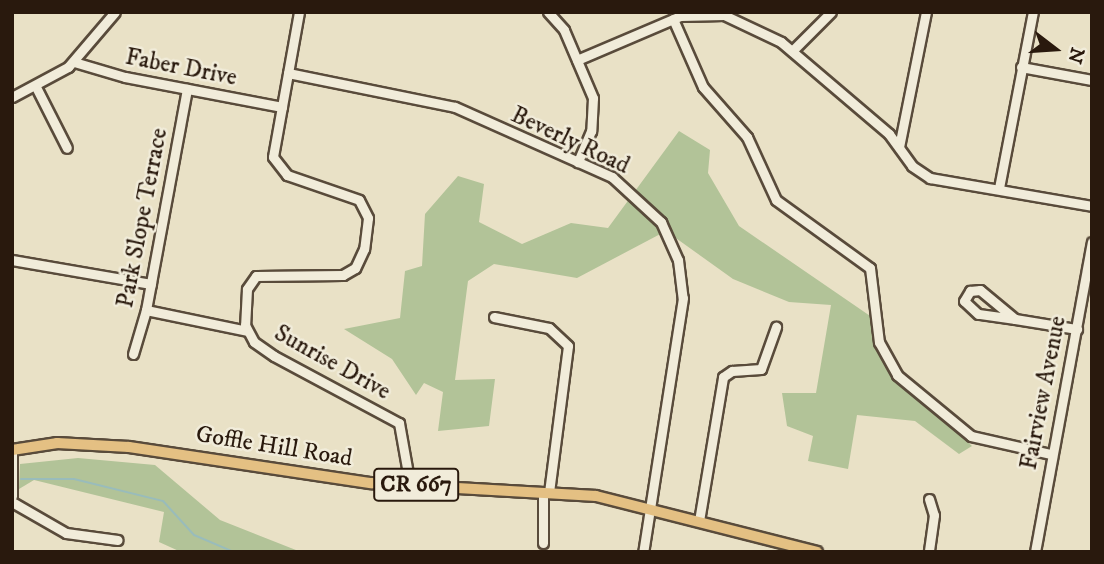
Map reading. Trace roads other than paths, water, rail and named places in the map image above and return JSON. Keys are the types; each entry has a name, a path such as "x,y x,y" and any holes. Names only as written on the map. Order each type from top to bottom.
{"main road":[{"name":"Goffle Hill Road","path":"12,450 57,443 129,447 410,485 546,492 650,508 817,552"}],"street":[{"path":"12,97 36,87 74,62 115,12"},
{"name":"Sunrise Drive","path":"299,12 273,152 277,167 353,196 363,206 368,225 363,256 349,272 268,272 252,279 244,310 247,331 254,342 320,384 399,423 410,485"},
{"path":"548,12 577,60 594,105 591,131 578,162"},
{"path":"577,60 673,19 699,12 724,15 768,32 899,147 912,166 930,178 1092,206"},
{"path":"792,51 831,12"},
{"path":"899,147 926,12"},
{"path":"999,188 1033,12"},
{"path":"673,19 699,79 747,137 776,200 870,268 879,342 897,375 971,436 1051,454"},
{"name":"Faber Drive","path":"74,62 187,89 282,107"},
{"path":"1021,67 1092,80"},
{"name":"Beverly Road","path":"288,74 443,103 578,162 623,185 652,212 671,240 681,273 682,310 643,552"},
{"path":"36,87 67,148"},
{"name":"Park Slope Terrace","path":"132,354 146,310 187,89"},
{"name":"Fairview Avenue","path":"1035,552 1092,242"},
{"path":"12,260 151,285"},
{"path":"1015,319 980,290 971,291 964,300 978,314 1077,329"},
{"path":"146,310 247,331"},
{"path":"494,317 549,328 568,346 546,492 543,543"},
{"path":"699,521 723,377 732,371 761,369 776,327"},
{"path":"12,450 12,496"},
{"path":"929,499 934,515 929,552"},
{"path":"12,502 66,533 118,540"}],"waterway":[{"path":"21,479 74,479 163,501 194,535 234,552"}]}
